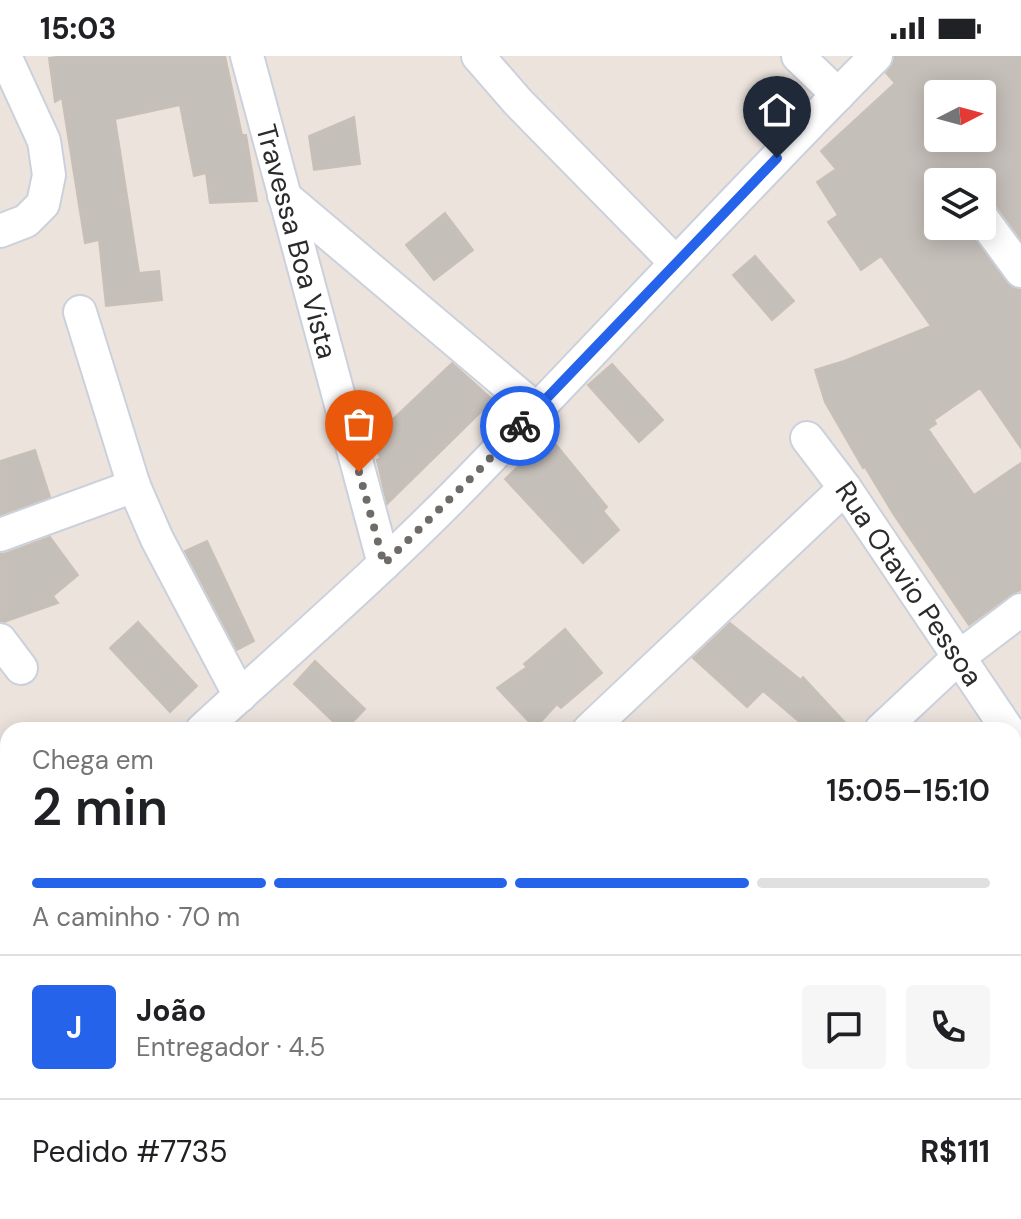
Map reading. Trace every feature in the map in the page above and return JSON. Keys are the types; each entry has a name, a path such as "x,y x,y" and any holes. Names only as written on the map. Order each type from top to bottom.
{"street":[{"name":"Travessa Boa Vista","path":"247,56 384,564"},
{"path":"478,56 518,102 676,263"},
{"path":"798,56 838,95"},
{"path":"211,722 384,564 480,469 876,56"},
{"path":"0,231 26,221 43,204 49,175 44,141 14,61"},
{"path":"284,196 536,409"},
{"path":"996,237 1021,271"},
{"path":"80,312 134,486 157,539 240,696"},
{"name":"Rua Otavio Pessoa","path":"807,438 845,488 1003,722"},
{"path":"0,535 134,486"},
{"path":"597,722 845,488"},
{"path":"890,722 959,657 1021,610"},
{"path":"0,640 21,668"}],"building":[{"path":"225,56 242,135 246,135 257,201 210,203 206,173 194,176 180,105 115,119 139,273 159,271 162,300 106,306 99,240 85,243 62,98 55,102 49,58"},
{"path":"894,56 1021,56 1021,239 996,205 996,168 924,168 924,240 975,240 1006,282 1021,290 1021,448 980,388 934,420 936,424 928,429 974,495 1021,463 1021,590 969,625 863,468 825,402 815,370 931,326 881,256 861,270 828,222 838,215 817,182 836,169 821,151 895,83 886,73 894,62"},
{"path":"354,117 360,164 314,170 309,136"},
{"path":"445,213 473,250 434,280 406,245"},
{"path":"755,256 794,301 772,320 733,275"},
{"path":"452,363 493,400 387,504 377,460 380,458 373,438"},
{"path":"612,364 663,420 639,442 588,385"},
{"path":"544,430 607,507 603,511 619,530 583,563 505,479 528,457 523,451"},
{"path":"35,450 50,497 0,515 0,461"},
{"path":"50,537 78,575 53,596 58,603 0,621 0,554"},
{"path":"207,541 254,641 237,650 185,551"},
{"path":"138,622 197,686 170,712 110,648"},
{"path":"730,623 801,680 803,677 845,722 800,722 763,691 747,707 693,658"},
{"path":"565,629 602,673 561,708 557,704 540,722 529,722 497,688 527,667 524,664"},
{"path":"315,661 365,709 353,722 334,722 294,684"}],"way so far":[{"path":"359,472 384,564 520,426"}],"route":[{"path":"520,426 777,158"}]}
